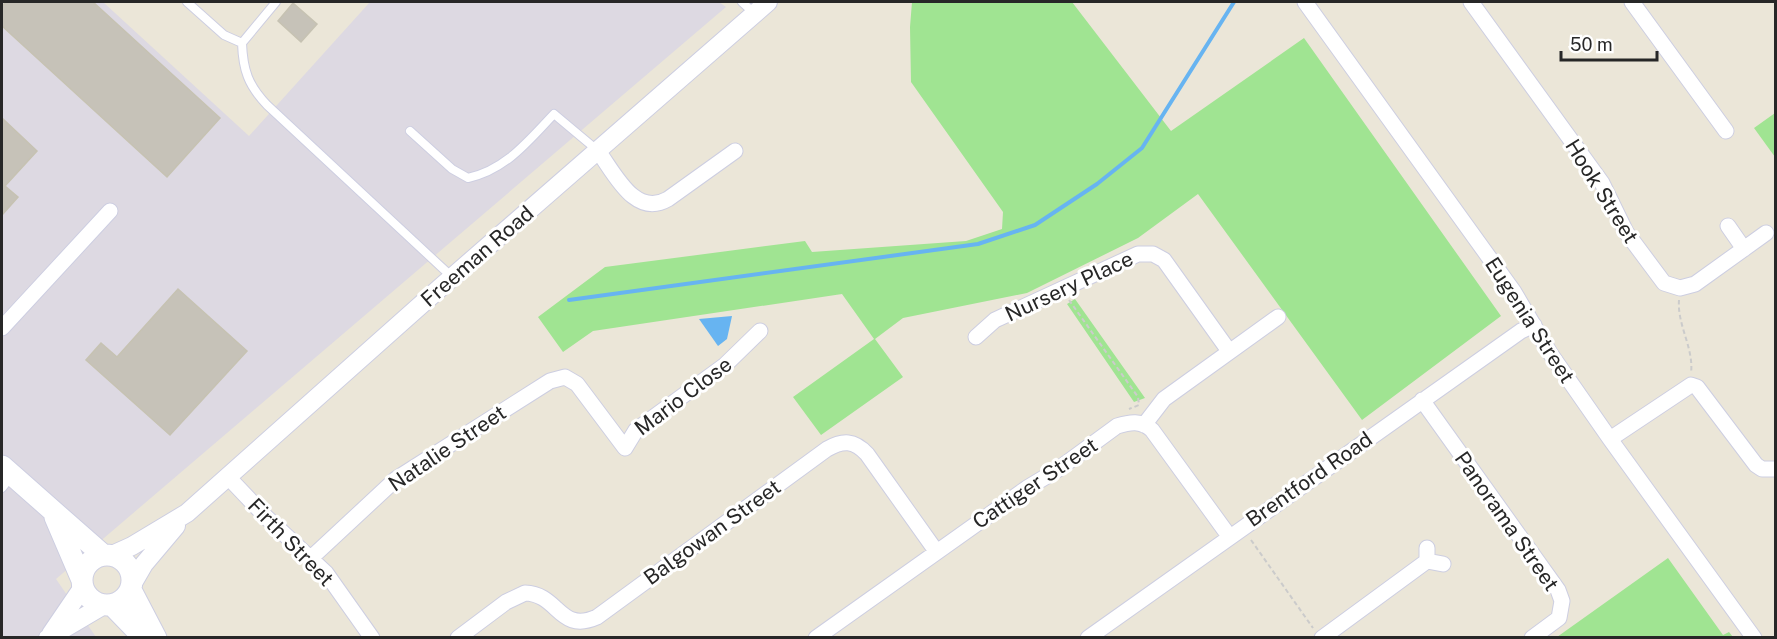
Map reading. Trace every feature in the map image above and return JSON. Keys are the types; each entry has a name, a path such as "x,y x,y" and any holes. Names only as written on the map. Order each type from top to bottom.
{"main road":[{"path":"5,477 108,555 126,562 132,575 132,587 156,638"},
{"path":"53,514 91,599 108,605 144,638"},
{"path":"82,583 88,563 108,555"},
{"path":"108,605 120,602 132,587"}],"street":[{"name":"Eugenia Street","path":"1305,2 1514,292 1610,439 1754,638"},
{"name":"Hook Street","path":"1471,2 1602,183 1626,232 1664,283 1680,288"},
{"path":"1632,2 1726,131"},
{"name":"Freeman Road","path":"108,555 132,546 187,513 229,478 452,277 598,151 755,6"},
{"path":"598,151 636,200 647,205 658,204 668,199 735,151"},
{"path":"2,328 110,211"},
{"path":"1728,226 1744,249"},
{"path":"1680,288 1695,284 1766,233"},
{"name":"Nursery Place","path":"976,337 995,320 1138,254 1153,254 1164,260 1229,351"},
{"path":"1229,536 1161,441 1137,423 1164,399 1278,317"},
{"name":"Brentford Road","path":"1088,638 1422,400 1521,331 1534,325"},
{"name":"Mario Close","path":"566,377 578,384 625,448 636,430 725,365 760,331"},
{"name":"Natalie Street","path":"311,558 396,479 425,458 550,381 566,377"},
{"path":"1610,439 1690,385 1697,387 1756,465 1762,469 1776,469"},
{"name":"Panorama Street","path":"1422,400 1557,590 1562,601 1559,618 1532,638"},
{"name":"Cattiger Street","path":"816,638 936,551 1117,426 1137,423"},
{"name":"Balgowan Street","path":"458,638 506,602 525,593 544,597 568,620 587,622 597,617 827,449 844,441 854,443 867,453 936,551"},
{"name":"Firth Street","path":"229,478 266,518 326,573 372,638"},
{"name":"Freeman Road","path":"132,587 144,564 187,513"},
{"path":"1318,633 1427,554 1443,564"},
{"path":"82,583 48,638 108,605"}],"lane":[{"path":"187,2 224,35 242,43"},
{"path":"276,2 242,43 243,65 248,83 452,277"},
{"path":"410,130 452,169 468,178 482,175 513,157 554,114 598,151"}],"path":[{"path":"1680,288 1678,311 1693,360 1690,385"},
{"path":"1062,290 1138,397 1138,405 1128,411 1137,423"},
{"path":"1251,539 1318,633"}],"shaded area":[{"path":"2,2 103,2 249,136 370,2 719,2 726,7 56,579 96,637 2,638"}],"green space":[{"path":"912,2 1072,2 1171,131 1304,38 1501,316 1362,420 1198,194 1138,238 1027,293 903,318 875,339 903,377 821,435 793,397 874,339 842,294 593,331 563,352 538,317 605,267 805,241 812,252 966,241 1002,229 1003,212 911,82"},
{"path":"1775,113 1775,157 1754,128"},
{"path":"1075,299 1145,398 1134,402 1067,304"},
{"path":"1668,558 1723,635 1729,632 1733,637 1557,637"}],"water":[{"path":"732,316 727,339 718,346 699,319"}],"building":[{"path":"6,2 93,2 220,118 167,177 2,26 2,6"},
{"path":"293,3 317,24 301,42 278,21"},
{"path":"2,118 37,151 5,186 18,197 2,215"},
{"path":"178,289 247,351 170,435 86,360 101,343 117,357"}],"waterway":[{"path":"569,300 978,244 1035,225 1097,184 1142,148 1234,2"}]}
